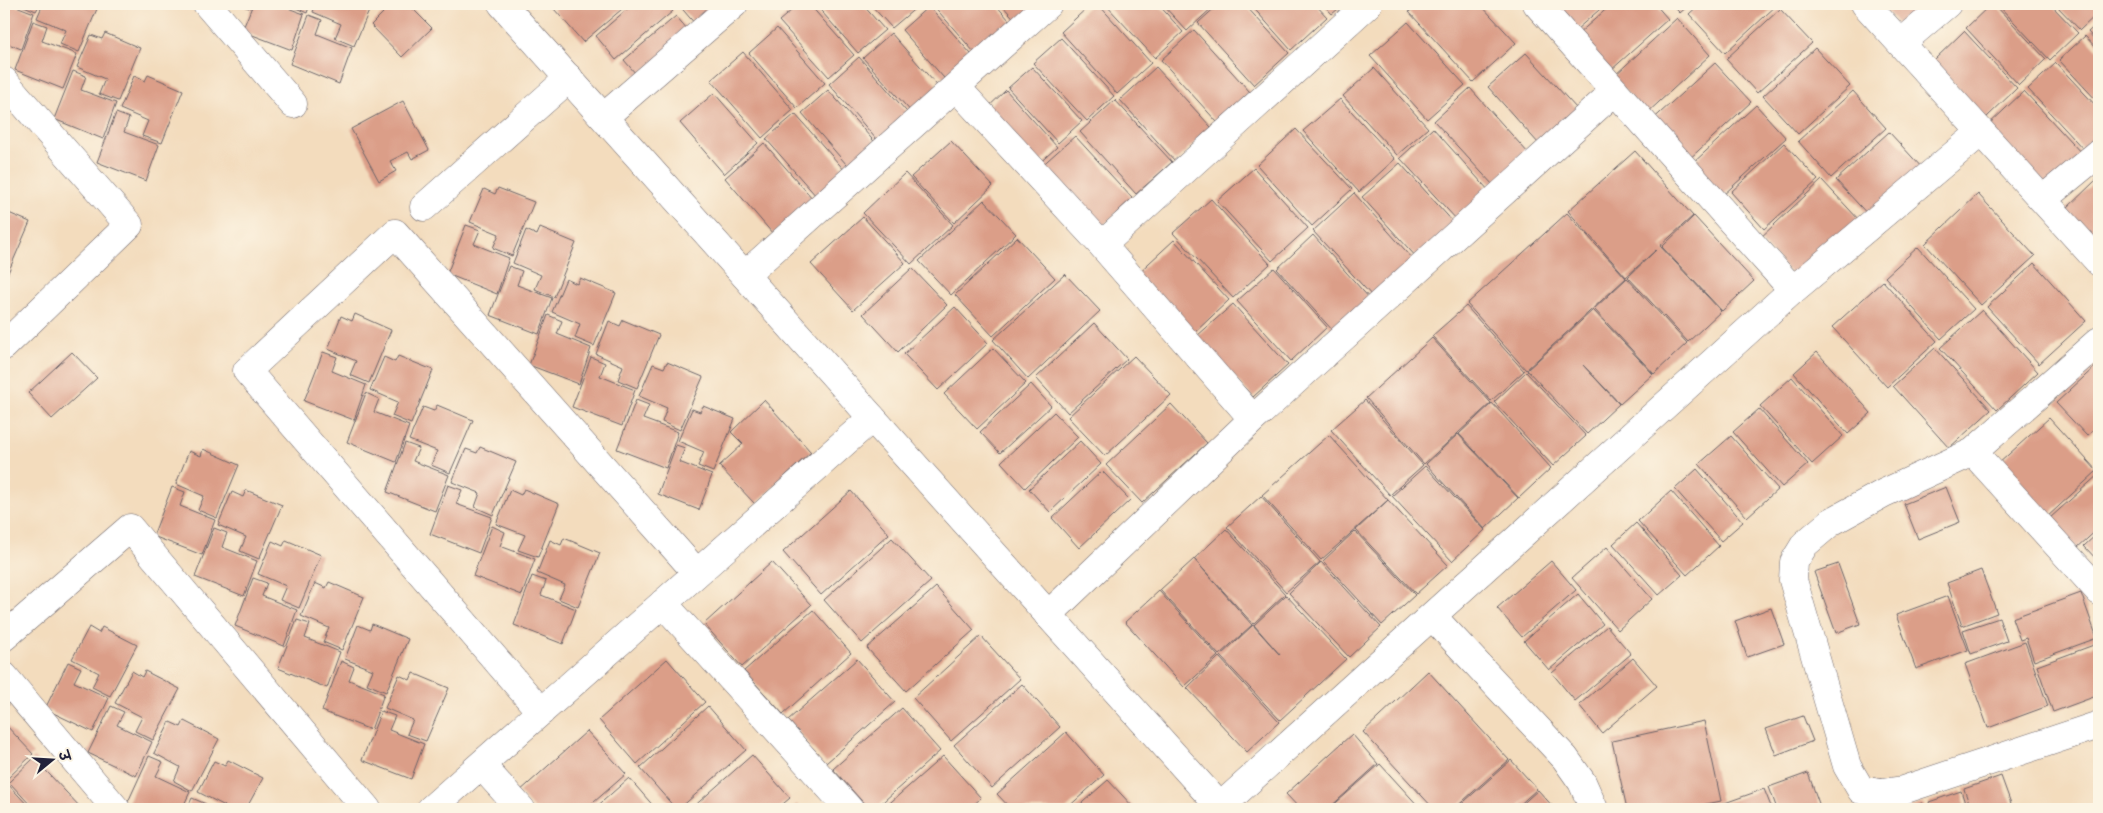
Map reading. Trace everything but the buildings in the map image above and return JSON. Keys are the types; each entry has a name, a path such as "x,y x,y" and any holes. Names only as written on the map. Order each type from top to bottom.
{"street":[{"path":"207,4 293,104"},
{"path":"502,4 1221,808 1793,290 1981,132"},
{"path":"604,117 734,4"},
{"path":"745,275 1048,4"},
{"path":"1102,245 1368,4"},
{"path":"1537,4 1793,290"},
{"path":"1865,4 2099,262"},
{"path":"1901,43 1947,4"},
{"path":"424,207 569,78"},
{"path":"4,81 129,225 4,346"},
{"path":"956,87 1102,245 1253,420"},
{"path":"1048,615 1253,420 1615,90"},
{"path":"2043,200 2099,153"},
{"path":"541,712 247,371 395,233 697,573"},
{"path":"2099,341 1973,452 1884,493 1831,522 1805,544 1794,562 1792,580 1847,766 1861,790 1881,793 1896,791 2099,725"},
{"path":"431,809 872,418"},
{"path":"1973,452 2099,591"},
{"path":"4,637 130,528 367,809"},
{"path":"663,603 849,809"},
{"path":"1432,616 1565,758 1582,782 1594,809"},
{"path":"4,676 116,809"},
{"path":"481,764 521,809"}]}
